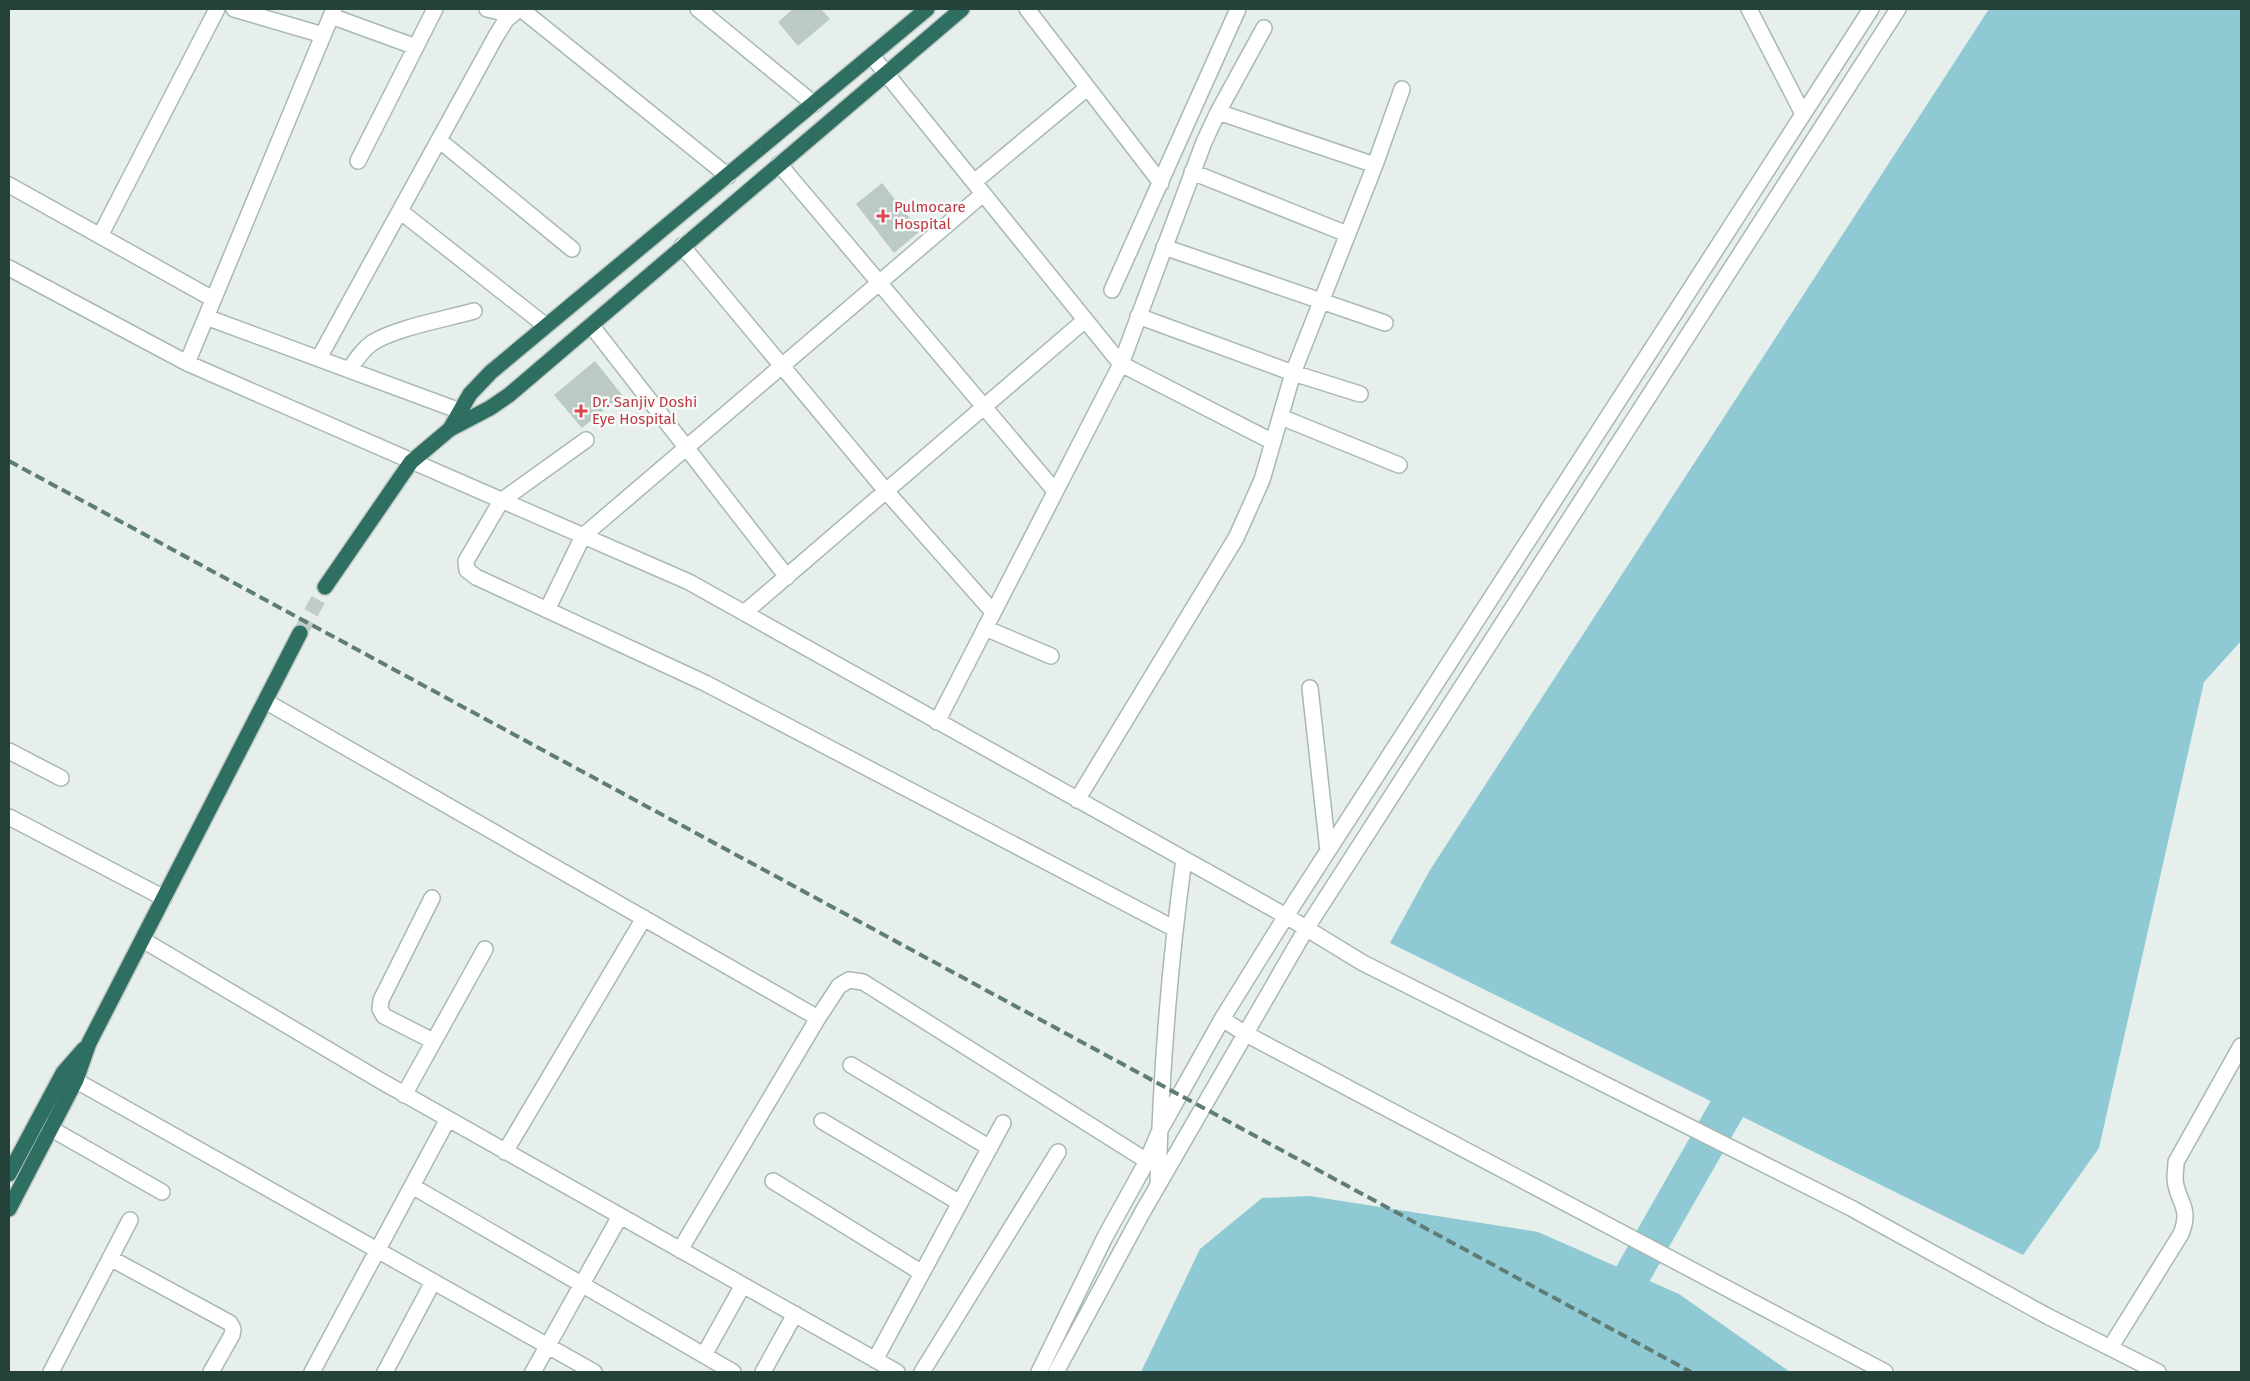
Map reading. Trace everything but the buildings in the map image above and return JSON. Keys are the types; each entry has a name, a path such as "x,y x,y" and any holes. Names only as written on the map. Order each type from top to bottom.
{"highway":[{"path":"450,429 470,394 491,372 928,9"},
{"path":"325,587 411,462 450,429 490,408 509,395 962,9"},
{"path":"9,1209 44,1125 143,940 300,633"},
{"path":"9,1174 44,1125"}],"street":[{"path":"100,236 217,9"},
{"path":"234,9 323,35"},
{"path":"358,161 435,9"},
{"path":"487,9 517,11 728,176"},
{"path":"698,9 814,104"},
{"path":"1026,9 1161,184"},
{"path":"1112,290 1238,9"},
{"path":"1749,9 1803,114"},
{"path":"1039,1372 1105,1237 1147,1161 1160,1130 1222,1019 1328,850 1871,9"},
{"path":"1056,1372 1158,1184 1306,929 1898,9"},
{"path":"319,358 496,36 506,20 517,11"},
{"path":"187,362 332,12 416,47"},
{"path":"937,722 1121,364 1192,172 1218,112 1264,28"},
{"path":"872,56 1121,364 1273,442"},
{"path":"547,610 583,536 879,283 1087,88"},
{"path":"1077,800 1236,538 1262,480 1293,373 1346,234 1375,165 1402,89"},
{"path":"1218,112 1375,165"},
{"path":"439,140 572,249"},
{"path":"779,164 1055,491"},
{"path":"1192,172 1346,234"},
{"path":"9,185 213,299"},
{"path":"400,211 546,326"},
{"path":"682,246 886,491 993,612"},
{"path":"1164,247 1385,323"},
{"path":"9,268 187,362 411,462 689,582 1286,916 1363,963 1851,1208 2047,1316 2158,1372"},
{"path":"349,370 359,355 371,344 385,336 474,311"},
{"path":"206,316 460,411"},
{"path":"1138,316 1293,373 1360,394"},
{"path":"744,613 1085,320"},
{"path":"591,325 787,577"},
{"path":"1281,417 1399,465"},
{"path":"586,440 501,501 466,561 467,570 476,577 705,683 1175,929"},
{"path":"1546,514 1566,526"},
{"path":"985,628 1051,656"},
{"path":"1310,688 1328,850"},
{"path":"265,701 818,1018"},
{"path":"9,750 61,778"},
{"path":"9,816 164,898"},
{"path":"1158,1184 1165,1029 1184,859"},
{"path":"432,898 381,1000 380,1009 384,1016 433,1041"},
{"path":"505,1152 644,918"},
{"path":"143,940 404,1095 897,1372"},
{"path":"404,1095 485,949"},
{"path":"680,1250 818,1018 839,986 849,980 863,982 1147,1161"},
{"path":"1222,1019 1246,1034 1885,1372"},
{"path":"2110,1348 2181,1234 2186,1221 2175,1179 2176,1162 2241,1046"},
{"path":"851,1065 990,1148"},
{"path":"69,1077 594,1372"},
{"path":"312,1372 448,1119"},
{"path":"822,1121 960,1204"},
{"path":"875,1360 1003,1123"},
{"path":"44,1125 162,1192"},
{"path":"922,1372 1058,1152"},
{"path":"773,1181 922,1273"},
{"path":"412,1186 582,1286 734,1372"},
{"path":"534,1372 620,1216"},
{"path":"52,1372 130,1220"},
{"path":"110,1258 230,1324 233,1329 232,1335 211,1372"},
{"path":"385,1372 433,1282"},
{"path":"704,1355 742,1285"},
{"path":"763,1372 794,1314"},
{"path":"1854,1372 1858,1357"}],"water":[{"path":"1989,9 2241,9 2241,641 2204,682 2099,1148 2023,1255 1390,943 1430,870"},
{"path":"1310,1196 1538,1232 1679,1294 1790,1372 1141,1372 1200,1249 1262,1198"}],"waterway":[{"path":"1577,1372 1752,1065"}],"tunnel":[{"path":"300,633 325,587"}],"railway":[{"path":"9,461 1691,1372"}],"place":[{"name":"Pulmocare Hospital","path":"883,216"},
{"name":"Dr. Sanjiv Doshi Eye Hospital","path":"581,411"}]}
